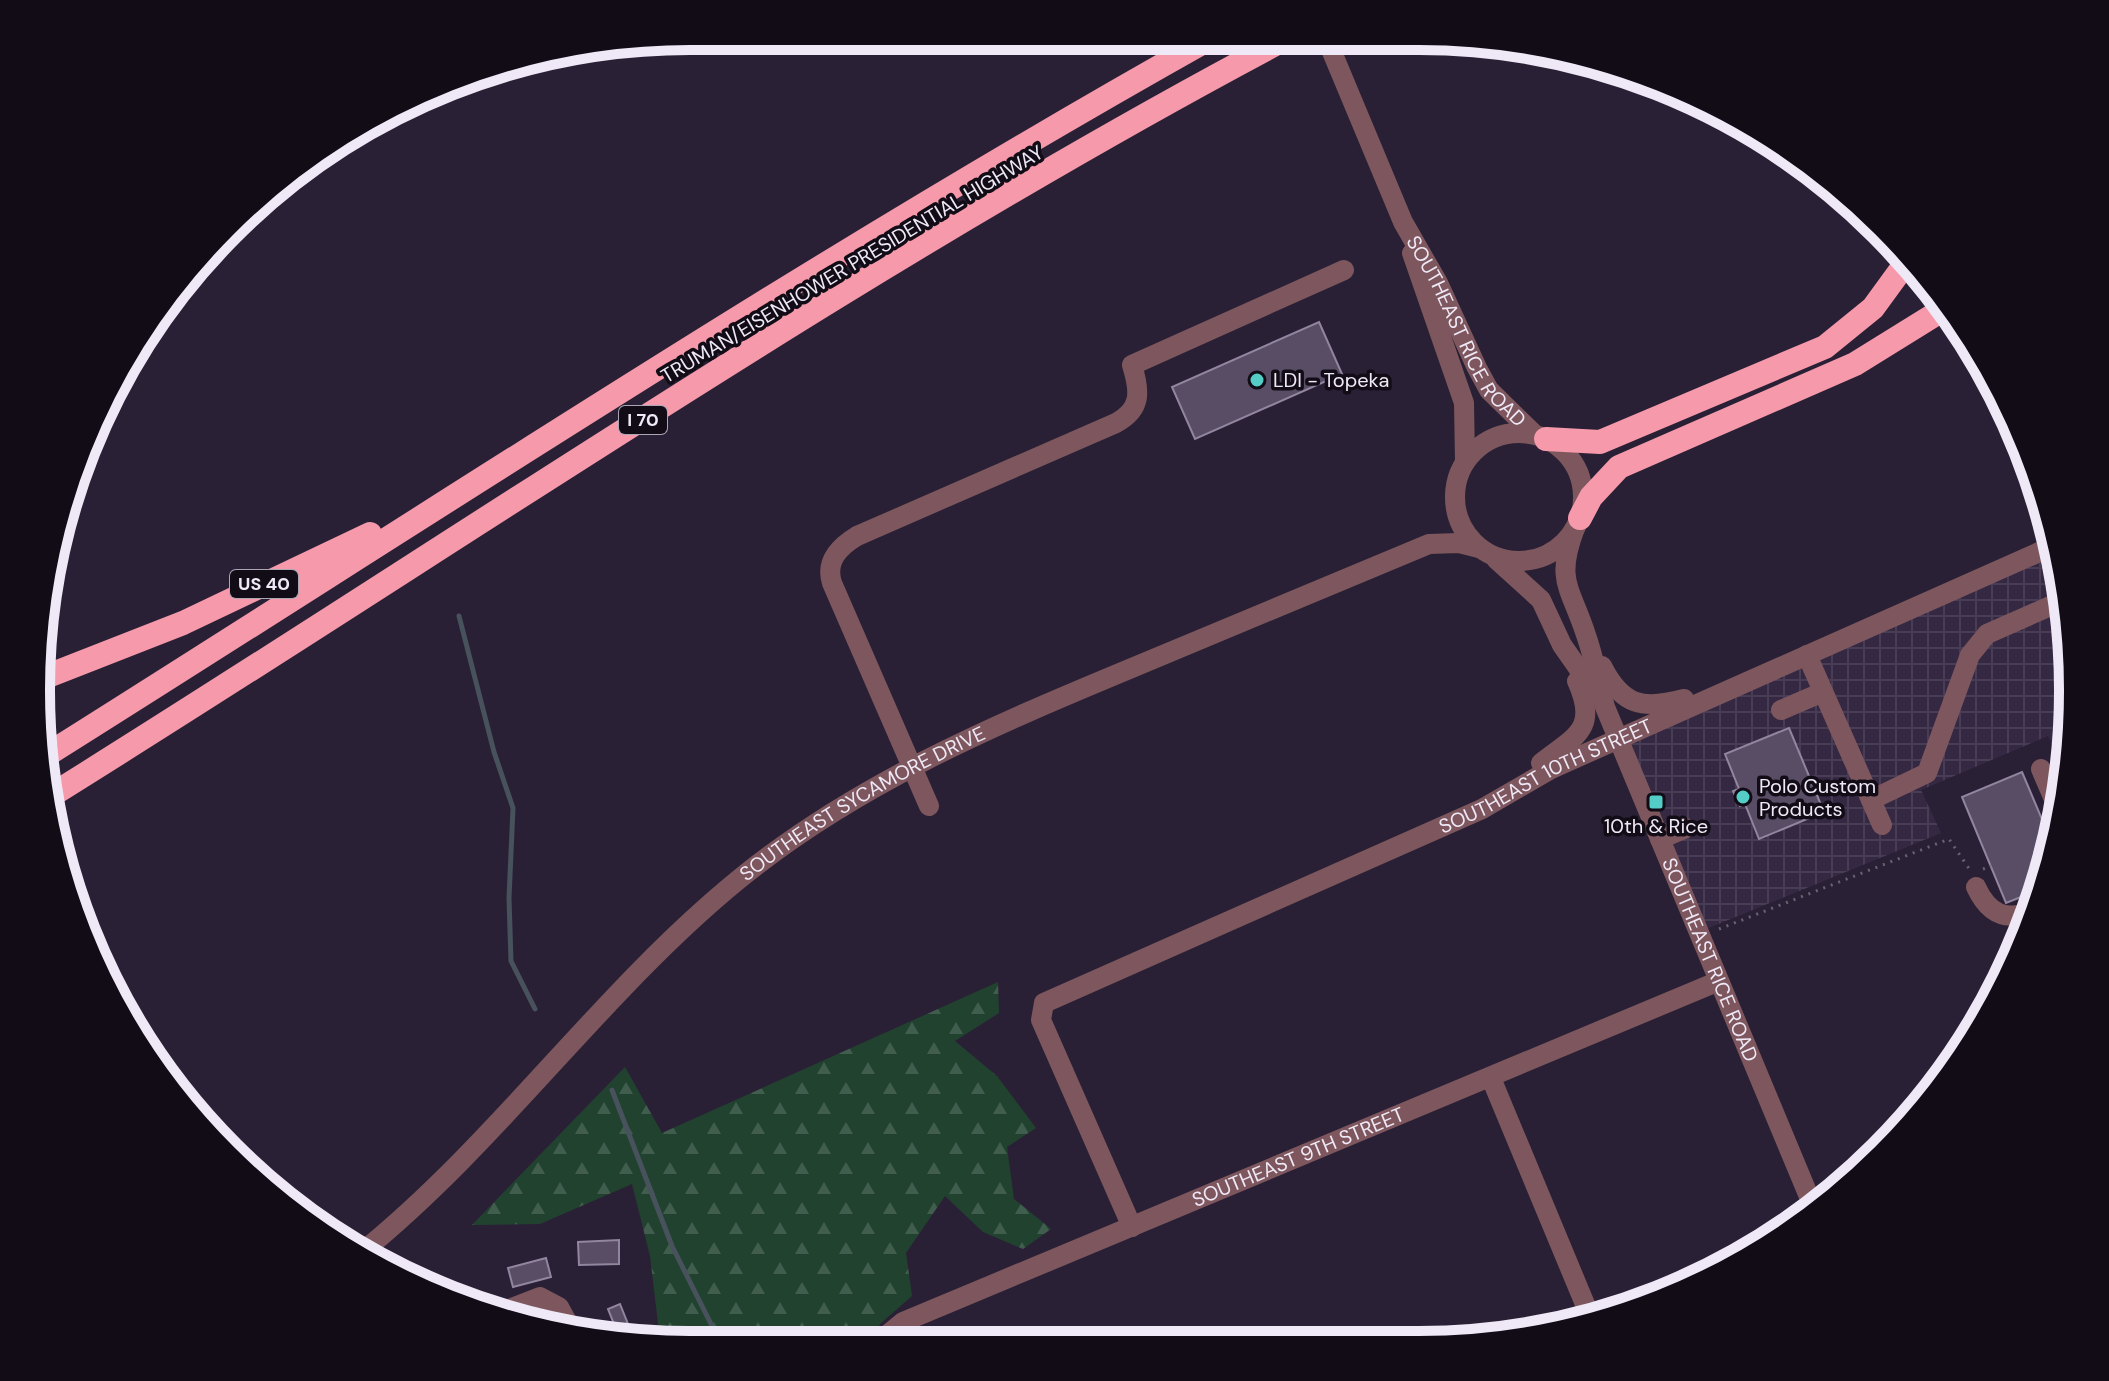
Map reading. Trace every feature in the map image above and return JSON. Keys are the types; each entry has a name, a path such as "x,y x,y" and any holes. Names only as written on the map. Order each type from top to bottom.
{"highway":[{"name":"TRUMAN/EISENHOWER PRESIDENTIAL HIGHWAY","path":"53,751 905,213 1190,50"},
{"name":"TRUMAN/EISENHOWER PRESIDENTIAL HIGHWAY","path":"58,791 847,291 1028,182 1264,50"},
{"path":"1249,58 1268,50"},
{"path":"1541,437 1600,442 1813,353 1873,308 1901,269"},
{"path":"1577,523 1591,497 1619,467 1855,364 1936,314"},
{"name":"US 40","path":"50,675 183,623 483,478"}],"street":[{"name":"SOUTHEAST RICE ROAD","path":"1331,50 1403,222 1438,283 1489,390 1541,437"},
{"name":"SOUTHEAST RICE ROAD","path":"1403,222 1421,289 1464,403 1465,461"},
{"path":"929,806 832,583 829,573 837,551 857,536 1129,416 1139,397 1132,365 1344,270"},
{"path":"1501,435 1541,437 1570,458 1578,472 1583,503 1577,523 1560,547 1539,558 1516,561 1486,552 1469,538 1456,514 1455,486 1465,461 1481,445 1501,435"},
{"name":"SOUTHEAST RICE ROAD","path":"1577,523 1564,558 1564,572 1586,634 1605,707 1809,1198"},
{"name":"SOUTHEAST SYCAMORE DRIVE","path":"370,1245 472,1150 601,1007 692,919 792,839 912,765 987,728 1429,544 1459,543 1486,552"},
{"name":"SOUTHEAST 10TH STREET","path":"1132,1227 1041,1020 1040,1011 1049,1000 1482,809 1618,739 2043,550"},
{"name":"SOUTHEAST RICE ROAD","path":"1486,552 1541,600 1562,645 1605,707"},
{"path":"1871,800 1927,773 1970,655 1981,638 2054,605"},
{"path":"1586,634 1610,682 1636,703 1658,706 1742,684"},
{"path":"1515,790 1534,769 1574,740 1585,719 1586,701 1562,645"},
{"path":"1807,655 1882,825"},
{"path":"1781,710 1823,692"},
{"path":"2041,769 2051,792"},
{"path":"1660,839 1686,828"},
{"path":"1976,887 1994,912 2017,918"},
{"name":"SOUTHEAST 9TH STREET","path":"892,1331 903,1322 1719,981"},
{"path":"1491,1078 1587,1308"},
{"path":"516,1306 540,1297 559,1307 565,1319"}],"path":[{"path":"1715,931 1949,839 1973,874 1991,866"}],"shaded area":[{"path":"2043,551 2058,649 2056,754 2048,736 1921,790 1941,833 1699,932 1619,739"}],"green space":[{"path":"998,982 999,1013 955,1041 997,1076 1036,1128 1007,1147 1014,1199 1051,1229 1023,1249 983,1232 945,1196 906,1253 912,1296 875,1331 690,1331 659,1330 650,1256 632,1184 540,1224 472,1225 625,1067 662,1133"}],"building":[{"name":"LDI - Topeka","path":"1319,322 1342,374 1195,439 1172,387"},
{"path":"1789,728 1824,812 1759,839 1745,804 1740,806 1733,791 1739,789 1725,754"},
{"path":"2022,772 2044,825 2025,895 2006,903 1962,797"},
{"path":"619,1240 619,1264 579,1265 578,1242"},
{"path":"546,1258 551,1277 513,1287 508,1268"},
{"path":"620,1304 630,1328 615,1327 608,1309"}],"waterway":[{"path":"459,616 494,752 513,808 509,898 511,961 535,1009"},
{"path":"612,1090 672,1246 714,1331"}],"place":[{"name":"LDI - Topeka","path":"1257,380"},
{"name":"Polo Custom Products","path":"1743,797"},
{"name":"10th & Rice","path":"1656,802"}]}
